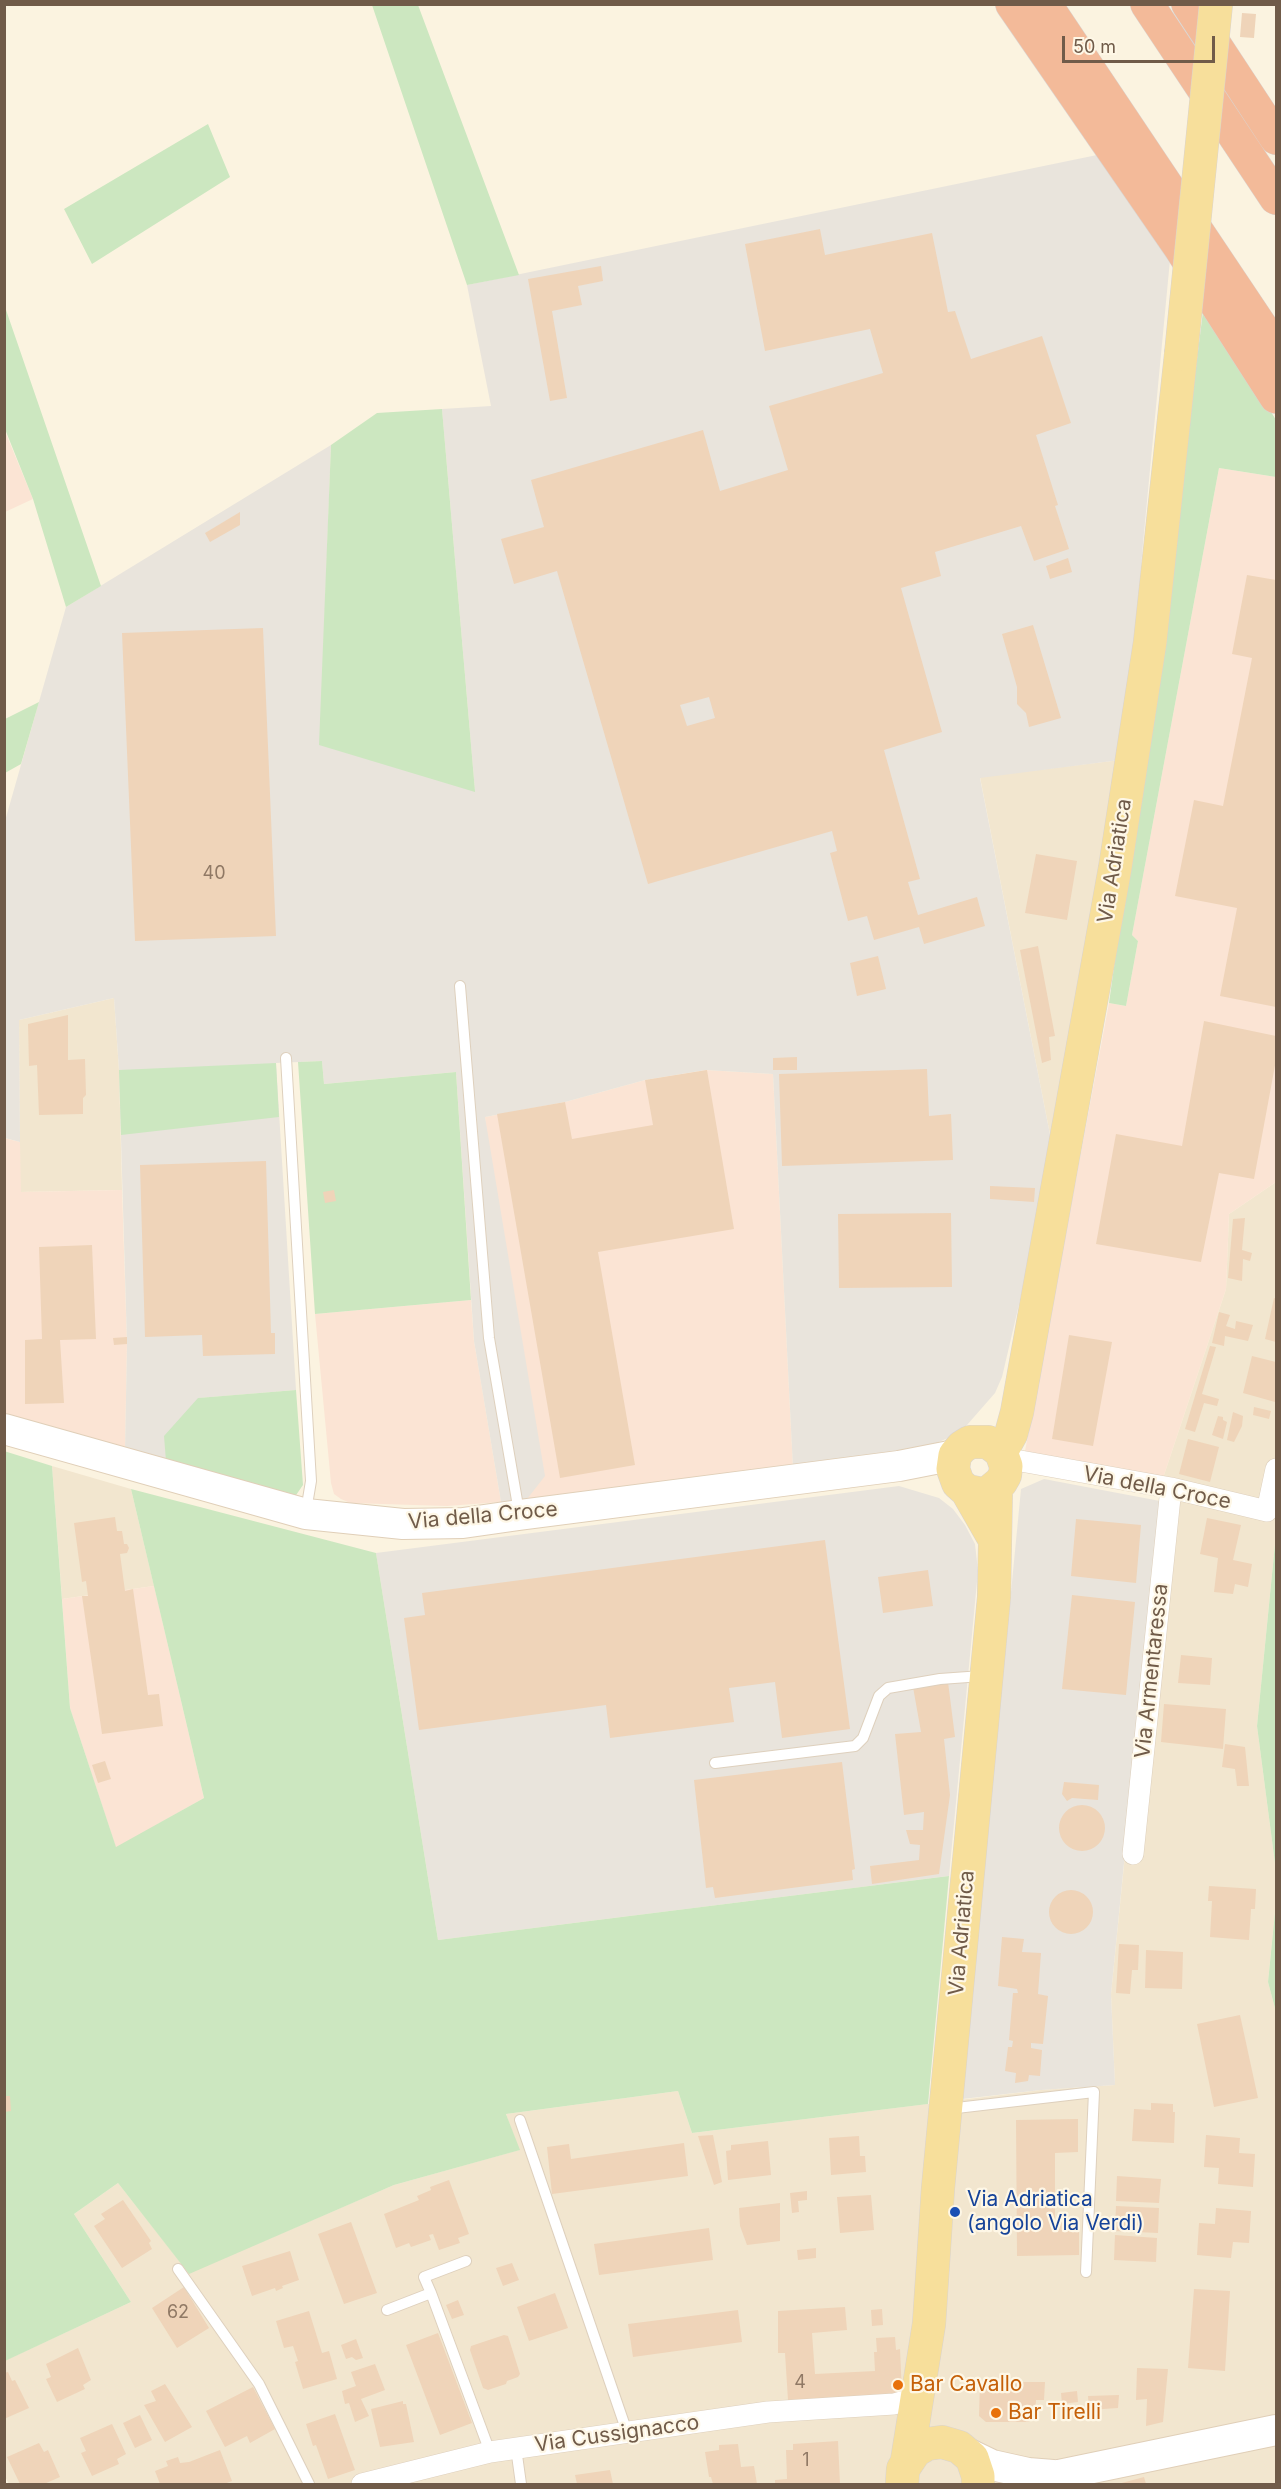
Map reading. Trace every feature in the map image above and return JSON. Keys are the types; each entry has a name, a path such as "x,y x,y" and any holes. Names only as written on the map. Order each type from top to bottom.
{"highway":[{"path":"1012,4 1181,249 1276,397"},
{"path":"1045,4 1276,349"},
{"path":"1147,4 1276,198"},
{"path":"1188,4 1276,138"}],"main road":[{"name":"Via Adriatica","path":"905,2470 920,2390 929,2324 945,2110 994,1597 996,1542 978,1468 1016,1418 1120,834 1150,642 1216,4"},
{"name":"Via della Croce","path":"4,1429 306,1514 403,1524 463,1522 899,1466 978,1468"},
{"name":"Via Adriatica","path":"929,2324 935,2407 940,2426 975,2465 978,2484"},
{"path":"1026,2484 1059,2475 1276,2430"},
{"path":"905,2470 915,2451 935,2442 959,2448 1000,2467 1059,2475"}],"street":[{"name":"Via della Croce","path":"978,1468 1171,1488 1267,1511 1276,1469"},
{"name":"Via Armentaressa","path":"1133,1854 1171,1488"},
{"name":"Via Cussignacco","path":"362,2484 490,2452 768,2412 904,2402 914,2397 920,2390"},
{"path":"875,2405 898,2417 905,2470"}],"lane":[{"path":"460,986 489,1338 519,1515"},
{"path":"286,1058 311,1481 306,1514"},
{"path":"715,1763 855,1746 863,1738 879,1696 888,1688 940,1679 986,1676"},
{"path":"945,2110 1094,2092 1086,2272"},
{"path":"520,2120 627,2432"},
{"path":"466,2261 424,2277 490,2452"},
{"path":"178,2270 259,2384 309,2484"},
{"path":"387,2310 431,2293"},
{"path":"516,2448 521,2484"}],"shaded area":[{"path":"1097,155 1170,260 1137,619 1120,760 980,778 1054,1155 1002,1377 995,1393 967,1425 950,1437 930,1446 793,1468 773,1074 706,1070 645,1080 565,1102 485,1117 545,1476 527,1499 501,1502 474,1341 456,1072 324,1084 322,1061 276,1063 296,1390 199,1398 166,1461 125,1450 127,1344 119,1070 114,998 19,1020 20,1142 5,1138 5,821 66,607 331,445 320,744 475,791 442,409 491,406 467,285"},
{"path":"4,429 33,499 5,512 4,512"},
{"path":"1219,468 1276,477 1276,1182 1229,1214 1226,1289 1163,1478 1025,1451 1109,1003 1126,1006 1138,941 1132,935"},
{"path":"1120,760 1054,1155 980,777"},
{"path":"114,998 119,1070 122,1190 20,1192 19,1020"},
{"path":"706,1070 773,1074 793,1468 527,1499 485,1117 565,1102 645,1080"},
{"path":"4,1138 20,1142 21,1192 122,1190 127,1344 125,1450 5,1417"},
{"path":"1276,1182 1276,1534 1257,1726 1276,1871 1276,1902 1268,1982 1276,2012 1276,2484 9,2484 4,2475 4,2361 131,2302 74,2214 118,2183 189,2273 394,2185 519,2150 506,2114 678,2091 692,2133 1041,2090 1115,2085 1111,1994 1163,1478 1226,1289 1229,1214"},
{"path":"471,1300 474,1341 501,1502 447,1506 350,1503 341,1499 334,1494 331,1483 315,1314"},
{"path":"52,1466 131,1489 154,1586 62,1599"},
{"path":"1044,1479 1160,1501 1111,1994 1115,2085 962,2099 1021,1489"},
{"path":"899,1486 939,1498 953,1509 975,1544 978,1571 949,1876 438,1940 376,1553"},
{"path":"154,1586 204,1798 116,1848 70,1708 62,1599"}],"green space":[{"path":"372,5 418,5 519,275 467,285"},
{"path":"208,124 230,177 92,264 64,209"},
{"path":"1204,303 1276,420 1276,477 1219,468 1132,935 1138,941 1126,1006 1109,1003 1184,464"},
{"path":"5,307 101,586 66,607 33,499 5,429"},
{"path":"442,409 475,792 319,745 331,445 377,413"},
{"path":"39,702 21,764 5,773 5,719"},
{"path":"322,1061 324,1084 456,1072 471,1300 315,1314 298,1062"},
{"path":"276,1063 279,1117 121,1135 119,1070"},
{"path":"296,1390 303,1485 294,1498 166,1461 164,1436 198,1398"},
{"path":"4,1451 52,1466 70,1708 116,1847 204,1798 131,1489 376,1553 438,1940 949,1876 928,2104 692,2133 678,2091 506,2114 520,2150 394,2185 189,2274 118,2183 74,2214 131,2302 5,2361"},
{"path":"1276,1534 1276,1871 1257,1726"},
{"path":"1276,1902 1276,2012 1268,1982"}],"building":[{"path":"1242,13 1256,14 1254,38 1240,37"},
{"path":"820,229 825,255 932,233 948,312 955,311 971,359 1042,336 1071,423 1036,435 1069,549 1034,561 1021,526 935,552 941,576 901,588 942,732 884,750 920,879 908,882 918,915 977,897 985,926 924,944 919,927 874,940 867,916 848,921 830,853 837,851 832,831 648,884 557,571 514,584 501,539 544,527 531,480 703,430 720,491 788,470 769,406 883,373 870,329 765,351 745,244","holes":["709,697 715,718 687,726 680,705"]},
{"path":"601,266 603,281 578,286 582,305 552,311 567,398 550,401 528,279"},
{"path":"240,512 240,525 210,542 205,533"},
{"path":"1068,558 1072,572 1050,579 1046,566"},
{"path":"1247,575 1276,580 1276,1007 1220,996 1237,908 1175,896 1194,800 1223,806 1252,658 1232,654"},
{"path":"1033,625 1061,718 1029,727 1026,713 1017,704 1017,687 1002,634"},
{"path":"263,628 276,936 135,941 122,633"},
{"path":"1036,854 1077,861 1067,920 1025,913"},
{"path":"1038,946 1055,1036 1049,1037 1051,1060 1042,1063 1020,950"},
{"path":"878,956 886,989 857,996 850,963"},
{"path":"68,1015 68,1060 85,1059 86,1095 83,1098 83,1114 39,1115 37,1065 29,1066 28,1024"},
{"path":"1204,1021 1276,1036 1276,1060 1254,1179 1219,1173 1201,1262 1096,1244 1116,1134 1182,1146"},
{"path":"797,1057 797,1070 773,1070 773,1058"},
{"path":"927,1069 929,1116 951,1114 953,1160 782,1166 779,1074"},
{"path":"707,1070 734,1229 598,1252 635,1465 560,1478 497,1114 565,1102 572,1139 653,1125 645,1080"},
{"path":"266,1161 271,1333 275,1333 275,1354 203,1356 202,1335 145,1337 140,1165"},
{"path":"990,1186 1035,1188 1034,1202 990,1199"},
{"path":"334,1190 336,1201 325,1203 323,1192"},
{"path":"951,1213 952,1287 839,1288 838,1214"},
{"path":"1245,1218 1242,1250 1252,1253 1250,1261 1243,1259 1242,1281 1228,1278 1233,1219"},
{"path":"92,1245 96,1339 60,1340 64,1403 25,1404 25,1340 42,1339 39,1247"},
{"path":"1274,1298 1276,1299 1276,1342 1265,1339"},
{"path":"1219,1312 1230,1315 1226,1326 1235,1329 1236,1321 1253,1325 1248,1341 1225,1336 1224,1346 1212,1343"},
{"path":"1069,1335 1112,1342 1093,1446 1052,1439"},
{"path":"127,1337 127,1344 114,1345 113,1338"},
{"path":"1210,1346 1216,1347 1202,1394 1219,1399 1217,1406 1204,1403 1195,1432 1185,1429"},
{"path":"1252,1356 1276,1362 1275,1402 1243,1393"},
{"path":"1254,1407 1271,1411 1269,1419 1253,1415"},
{"path":"1233,1412 1243,1416 1242,1426 1234,1442 1227,1440"},
{"path":"1218,1416 1223,1417 1223,1420 1227,1422 1223,1439 1212,1435"},
{"path":"1188,1439 1219,1447 1210,1482 1179,1474"},
{"path":"115,1517 117,1531 122,1531 124,1544 127,1544 129,1548 127,1553 120,1554 125,1591 133,1589 148,1695 159,1694 163,1726 102,1734 82,1596 88,1596 86,1581 82,1582 74,1523"},
{"path":"1207,1518 1241,1525 1233,1560 1252,1564 1248,1587 1235,1584 1233,1594 1214,1592 1218,1558 1200,1554"},
{"path":"1076,1519 1141,1525 1136,1583 1071,1576"},
{"path":"825,1540 850,1729 782,1738 775,1682 729,1688 734,1722 610,1738 606,1705 419,1730 404,1618 425,1615 422,1593"},
{"path":"928,1570 933,1606 883,1613 878,1577"},
{"path":"1072,1595 1135,1602 1126,1695 1062,1689"},
{"path":"1181,1655 1212,1658 1210,1685 1178,1683"},
{"path":"948,1682 955,1737 944,1739 950,1795 939,1874 872,1884 870,1866 919,1860 920,1845 910,1844 906,1830 923,1830 924,1812 904,1815 895,1734 921,1732 913,1687"},
{"path":"1164,1704 1226,1709 1223,1749 1161,1742"},
{"path":"1225,1744 1245,1747 1249,1786 1237,1786 1235,1769 1222,1767"},
{"path":"105,1761 111,1779 98,1783 92,1765"},
{"path":"842,1762 855,1869 852,1870 853,1880 715,1898 713,1887 706,1888 694,1780"},
{"path":"1064,1782 1099,1785 1098,1800 1072,1798 1067,1801 1062,1794"},
{"path":"1082,1805 1098,1812 1105,1828 1098,1844 1082,1851 1066,1844 1059,1828 1066,1812"},
{"path":"1209,1886 1256,1889 1255,1909 1251,1909 1249,1940 1210,1937 1212,1901 1208,1901"},
{"path":"1071,1890 1086,1897 1093,1912 1086,1927 1071,1934 1056,1927 1049,1912 1056,1897"},
{"path":"1002,1937 1024,1939 1022,1952 1041,1953 1038,1994 1048,1996 1043,2044 1031,2043 1031,2048 1042,2050 1040,2076 1029,2075 1028,2081 1015,2083 1016,2073 1005,2071 1008,2047 1012,2047 1013,2041 1009,2040 1013,1993 1018,1993 1017,1989 998,1986"},
{"path":"1119,1944 1139,1945 1138,1970 1132,1970 1130,1994 1116,1993"},
{"path":"1146,1950 1183,1952 1182,1989 1145,1988"},
{"path":"1240,2015 1258,2098 1214,2107 1197,2024"},
{"path":"4,2096 10,2096 11,2111 4,2112"},
{"path":"1151,2103 1173,2104 1174,2143 1132,2141 1134,2109 1151,2110"},
{"path":"1078,2119 1078,2152 1055,2153 1055,2222 1079,2222 1079,2255 1017,2256 1016,2120"},
{"path":"713,2135 722,2182 714,2185 698,2136"},
{"path":"1206,2135 1240,2138 1239,2153 1255,2154 1253,2187 1218,2184 1219,2168 1204,2167"},
{"path":"859,2136 860,2156 865,2156 866,2172 831,2175 829,2138"},
{"path":"768,2141 771,2175 728,2180 726,2151 731,2150 731,2145"},
{"path":"684,2143 688,2176 552,2194 547,2147 569,2144 571,2159"},
{"path":"1117,2176 1161,2179 1159,2203 1116,2201"},
{"path":"449,2180 469,2234 458,2238 460,2243 439,2250 433,2234 429,2235 431,2240 411,2247 409,2243 396,2248 384,2214 419,2200 417,2196 431,2190 430,2187"},
{"path":"807,2191 807,2200 798,2201 799,2212 792,2213 790,2193"},
{"path":"871,2195 874,2230 840,2233 837,2197"},
{"path":"123,2200 151,2241 149,2243 152,2249 122,2268 94,2226 105,2219 101,2214"},
{"path":"780,2203 780,2241 747,2245 740,2226 739,2208"},
{"path":"1116,2206 1159,2208 1158,2233 1115,2231"},
{"path":"1216,2208 1251,2211 1249,2243 1233,2242 1231,2258 1197,2255 1199,2223 1215,2224"},
{"path":"351,2222 377,2293 344,2304 318,2234"},
{"path":"709,2228 713,2260 599,2275 594,2244"},
{"path":"1115,2235 1157,2238 1156,2262 1114,2260"},
{"path":"816,2248 816,2258 798,2260 797,2250"},
{"path":"290,2251 299,2280 282,2286 283,2288 276,2291 275,2288 252,2296 242,2266"},
{"path":"512,2263 519,2280 503,2286 496,2268"},
{"path":"184,2287 209,2328 177,2348 152,2308"},
{"path":"1194,2289 1230,2291 1225,2371 1188,2368"},
{"path":"555,2293 568,2328 529,2341 517,2307"},
{"path":"458,2300 464,2315 452,2319 446,2305"},
{"path":"845,2307 847,2330 812,2333 815,2374 875,2371 876,2338 895,2337 896,2350 900,2349 902,2394 788,2400 785,2353 778,2353 778,2311"},
{"path":"882,2309 883,2325 872,2326 871,2310"},
{"path":"738,2310 742,2342 633,2357 628,2324"},
{"path":"309,2311 322,2353 329,2351 337,2379 303,2389 293,2346 284,2348 276,2321"},
{"path":"438,2333 472,2423 440,2435 406,2345"},
{"path":"504,2335 508,2336 520,2374 507,2381 506,2384 488,2390 483,2388 470,2350 471,2346"},
{"path":"356,2339 363,2358 346,2359 341,2345"},
{"path":"78,2348 91,2380 83,2385 85,2389 57,2402 46,2379 51,2377 46,2364"},
{"path":"375,2364 385,2390 361,2399 369,2416 355,2422 349,2403 345,2404 342,2391 356,2386 351,2372"},
{"path":"1137,2368 1168,2369 1163,2422 1146,2426 1147,2399 1136,2400"},
{"path":"8,2372 12,2381 15,2380 29,2408 4,2419 4,2373"},
{"path":"980,2382 1045,2382 1044,2400 1036,2400 1035,2416 1028,2422 986,2422 979,2416"},
{"path":"165,2384 192,2427 165,2442 144,2405 156,2401 151,2391"},
{"path":"253,2387 275,2429 250,2443 247,2436 225,2447 206,2411"},
{"path":"1077,2391 1078,2402 1062,2404 1061,2393"},
{"path":"1119,2395 1118,2408 1089,2410 1088,2396"},
{"path":"403,2401 403,2404 406,2404 414,2442 380,2447 371,2409"},
{"path":"335,2414 355,2470 328,2479 306,2424"},
{"path":"140,2415 152,2440 135,2448 123,2423"},
{"path":"112,2424 126,2454 117,2459 119,2464 92,2476 81,2453 86,2451 80,2438"},
{"path":"838,2441 840,2484 775,2484 775,2480 787,2479 786,2450 793,2450 793,2444"},
{"path":"39,2443 44,2452 48,2450 60,2477 44,2484 20,2484 7,2457"},
{"path":"738,2444 741,2467 754,2466 757,2484 713,2484 709,2477 705,2452 719,2450 719,2445"},
{"path":"220,2450 232,2481 224,2484 160,2484 155,2471 168,2466 166,2461 178,2457 180,2463 189,2462"},
{"path":"610,2470 613,2484 577,2484 575,2475"},
{"path":"1144,2477 1146,2484 1118,2484"}],"place":[{"name":"Via Adriatica (angolo Via Verdi)","path":"955,2212"},
{"name":"Bar Cavallo","path":"898,2385"},
{"name":"Bar Tirelli","path":"996,2413"}]}
